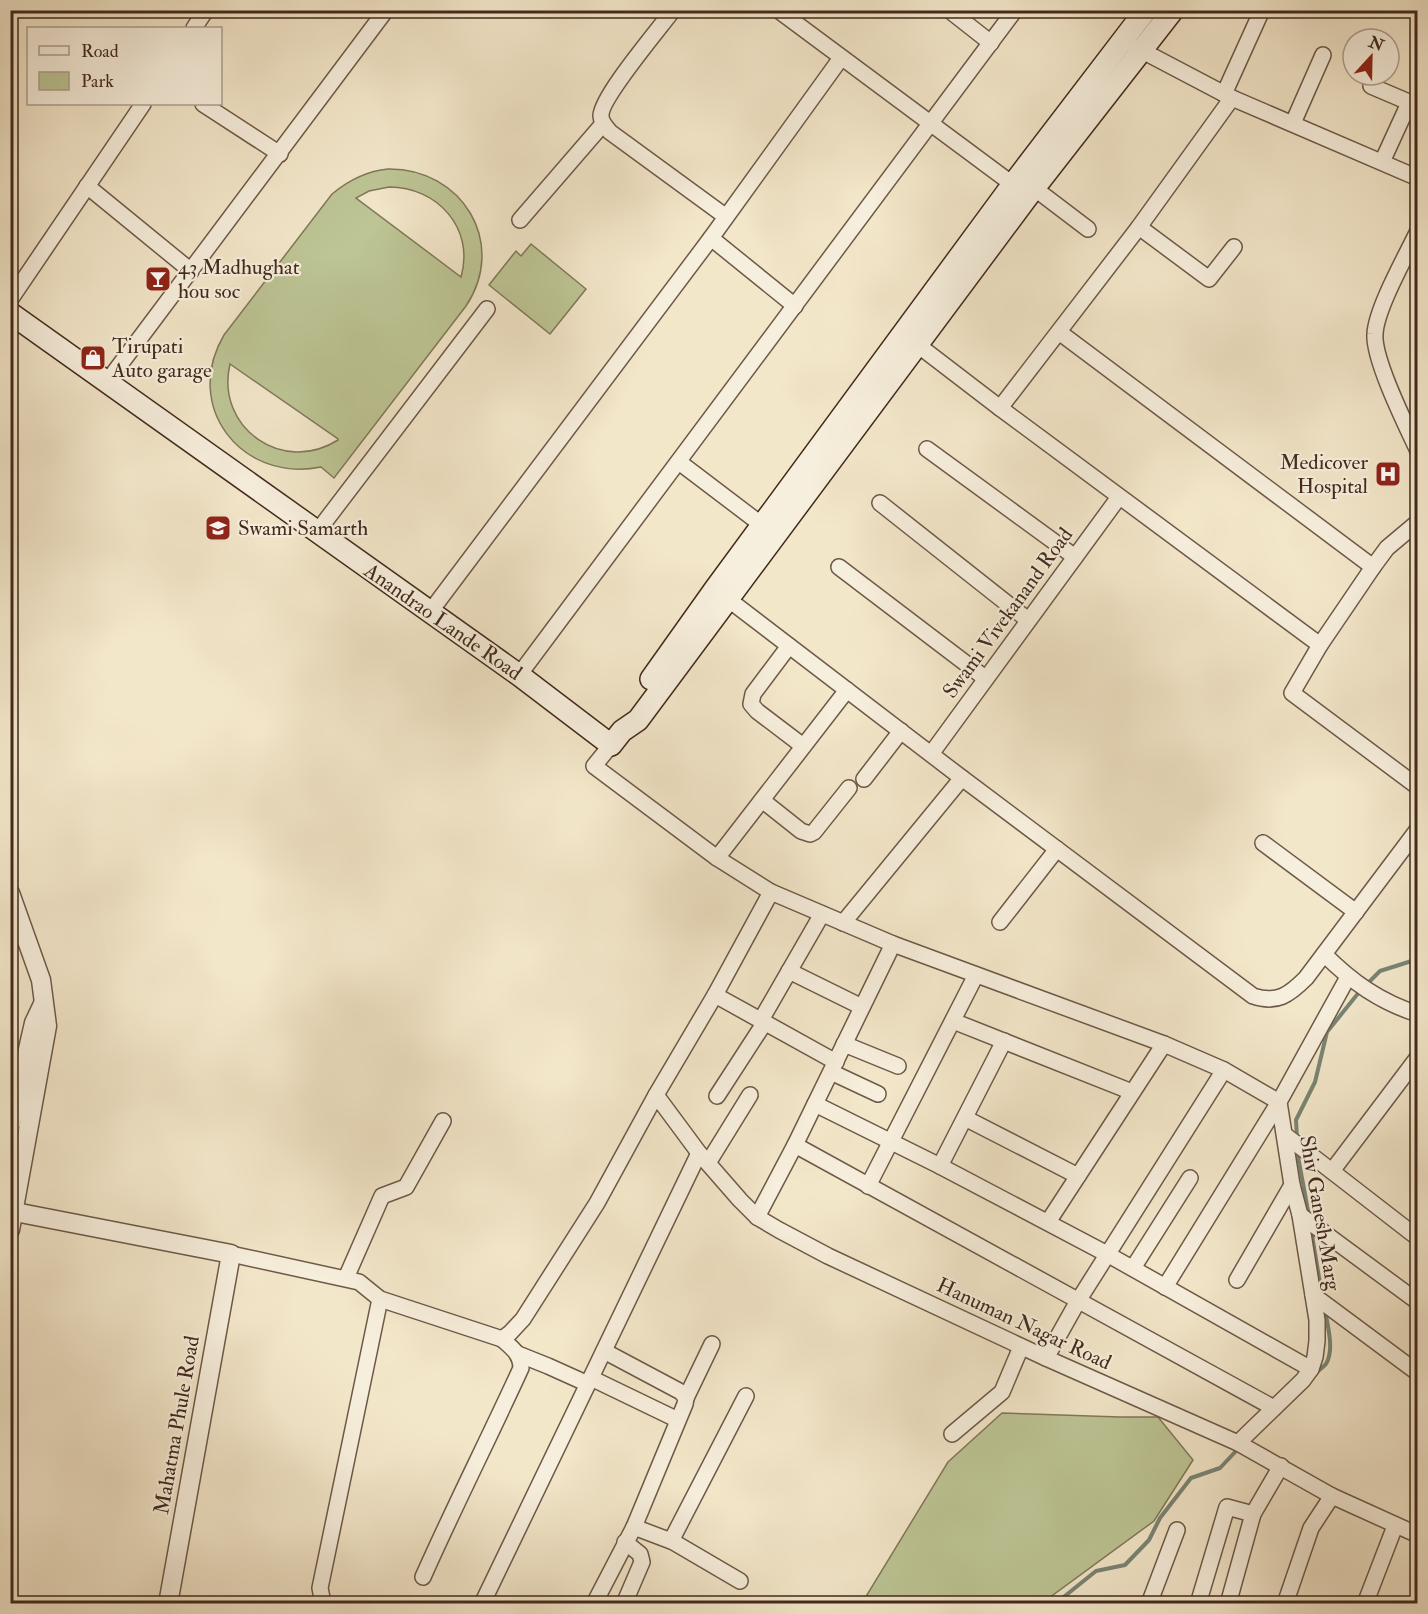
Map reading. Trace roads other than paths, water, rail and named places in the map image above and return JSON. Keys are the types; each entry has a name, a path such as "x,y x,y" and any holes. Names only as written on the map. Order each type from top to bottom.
{"main road":[{"path":"1025,189 1124,39 1146,10"},
{"path":"616,738 627,713 722,594 1025,189 1142,51 1173,10"},
{"name":"Anandrao Lande Road","path":"10,313 519,675 616,738"},
{"path":"722,594 762,525 911,340"}],"street":[{"path":"195,27 206,10"},
{"path":"107,382 386,10"},
{"path":"674,10 606,98 601,116 603,124 610,132 725,216"},
{"path":"778,10 930,123 1025,189 1088,229"},
{"path":"949,10 991,42"},
{"path":"519,675 1015,10"},
{"path":"1000,408 1139,227 1228,96 1262,10"},
{"path":"1124,39 1142,51 1228,96 1418,178"},
{"path":"1293,123 1323,55"},
{"path":"430,612 711,238 841,58"},
{"path":"1373,87 1413,105 1382,162"},
{"path":"10,300 142,105"},
{"path":"205,105 280,154"},
{"path":"520,220 603,124"},
{"path":"87,186 191,271"},
{"path":"1139,227 1209,279 1234,247"},
{"path":"1418,231 1377,319 1374,334 1382,368 1418,451"},
{"path":"711,238 795,306"},
{"path":"317,532 487,309"},
{"path":"1059,332 1373,567"},
{"path":"911,340 1320,645"},
{"path":"927,449 1075,557"},
{"path":"679,462 762,525"},
{"name":"Swami Vivekanand Road","path":"931,754 1119,497"},
{"path":"880,503 1028,620"},
{"path":"1418,522 1387,548 1320,645 1292,693 1418,787"},
{"path":"839,567 985,678"},
{"path":"722,594 962,778 1253,996 1266,1000 1278,998 1293,991 1306,978 1418,830"},
{"path":"789,646 753,694 751,704 803,746"},
{"path":"717,858 847,690"},
{"path":"864,779 901,731"},
{"path":"616,738 594,766 717,858 771,892 893,944 1164,1044 1224,1071 1280,1102"},
{"path":"843,923 962,778"},
{"path":"762,800 801,831 810,834 849,788"},
{"path":"1263,843 1356,912"},
{"path":"1000,922 1057,849"},
{"path":"502,1339 523,1319 597,1203 771,892"},
{"path":"10,893 40,980 47,1026 10,1230"},
{"path":"717,1096 763,1021 822,915"},
{"path":"757,1217 795,1145 893,944"},
{"path":"1324,954 1358,985 1418,1014"},
{"path":"789,971 862,1007"},
{"path":"868,1186 976,975"},
{"path":"1165,1287 1280,1102 1358,985"},
{"path":"715,995 763,1021 878,1094"},
{"path":"10,1128 34,1023 43,1004"},
{"path":"953,1021 1132,1092"},
{"path":"940,1166 1004,1041"},
{"path":"844,1044 898,1066"},
{"path":"1048,1222 1164,1044"},
{"path":"1332,1172 1418,1057"},
{"path":"1046,1358 1107,1254 1224,1071"},
{"name":"Hanuman Nagar Road","path":"656,1095 704,1158 740,1200 757,1217 779,1230 828,1256 1022,1347 1238,1443 1332,1496 1418,1535"},
{"path":"482,1604 589,1381 704,1158 750,1095"},
{"name":"Shiv Ganesh Marg","path":"1238,1443 1303,1380 1311,1368 1317,1341 1315,1296 1292,1185 1280,1102"},
{"path":"815,1104 1048,1222 1311,1368"},
{"path":"965,1118 1078,1176"},
{"path":"346,1278 382,1196 406,1187 443,1121"},
{"path":"1285,1135 1418,1238"},
{"path":"795,1145 1274,1408"},
{"path":"1133,1268 1190,1178"},
{"path":"1237,1280 1292,1185"},
{"path":"12,1211 346,1278 358,1282 380,1299 502,1339 518,1354 521,1359 521,1368 423,1577"},
{"path":"1300,1215 1418,1302"},
{"name":"Mahatma Phule Road","path":"168,1604 231,1254"},
{"path":"1315,1296 1418,1373"},
{"path":"324,1602 320,1588 380,1299"},
{"path":"626,1542 640,1554 642,1562 622,1604 597,1597 626,1542 634,1527 686,1398 712,1344"},
{"path":"952,1434 1002,1392 1022,1347"},
{"path":"604,1351 681,1392 686,1398"},
{"path":"518,1354 589,1381 678,1420"},
{"path":"670,1540 746,1396"},
{"path":"1230,1597 1253,1514 1281,1466"},
{"path":"1285,1604 1311,1528 1332,1496"},
{"path":"1198,1604 1227,1507 1253,1514"},
{"path":"1365,1604 1395,1526"},
{"path":"634,1527 670,1540 740,1581"},
{"path":"1149,1604 1177,1530"}],"waterway":[{"path":"1366,985 1380,971 1418,959"},
{"path":"1297,1138 1296,1120 1315,1082 1327,1032 1360,991"},
{"path":"1297,1151 1309,1216"},
{"path":"1311,1229 1322,1296"},
{"path":"1315,1374 1329,1358 1330,1337 1325,1309"},
{"path":"1055,1604 1096,1571 1125,1565 1149,1540 1160,1518 1191,1478 1220,1468 1237,1450"}],"place":[{"name":"43 Madhughat hou soc","path":"158,279"},
{"name":"Tirupati Auto garage","path":"93,358"},
{"name":"Medicover Hospital","path":"1388,474"},
{"name":"Swami Samarth","path":"218,528"}]}
